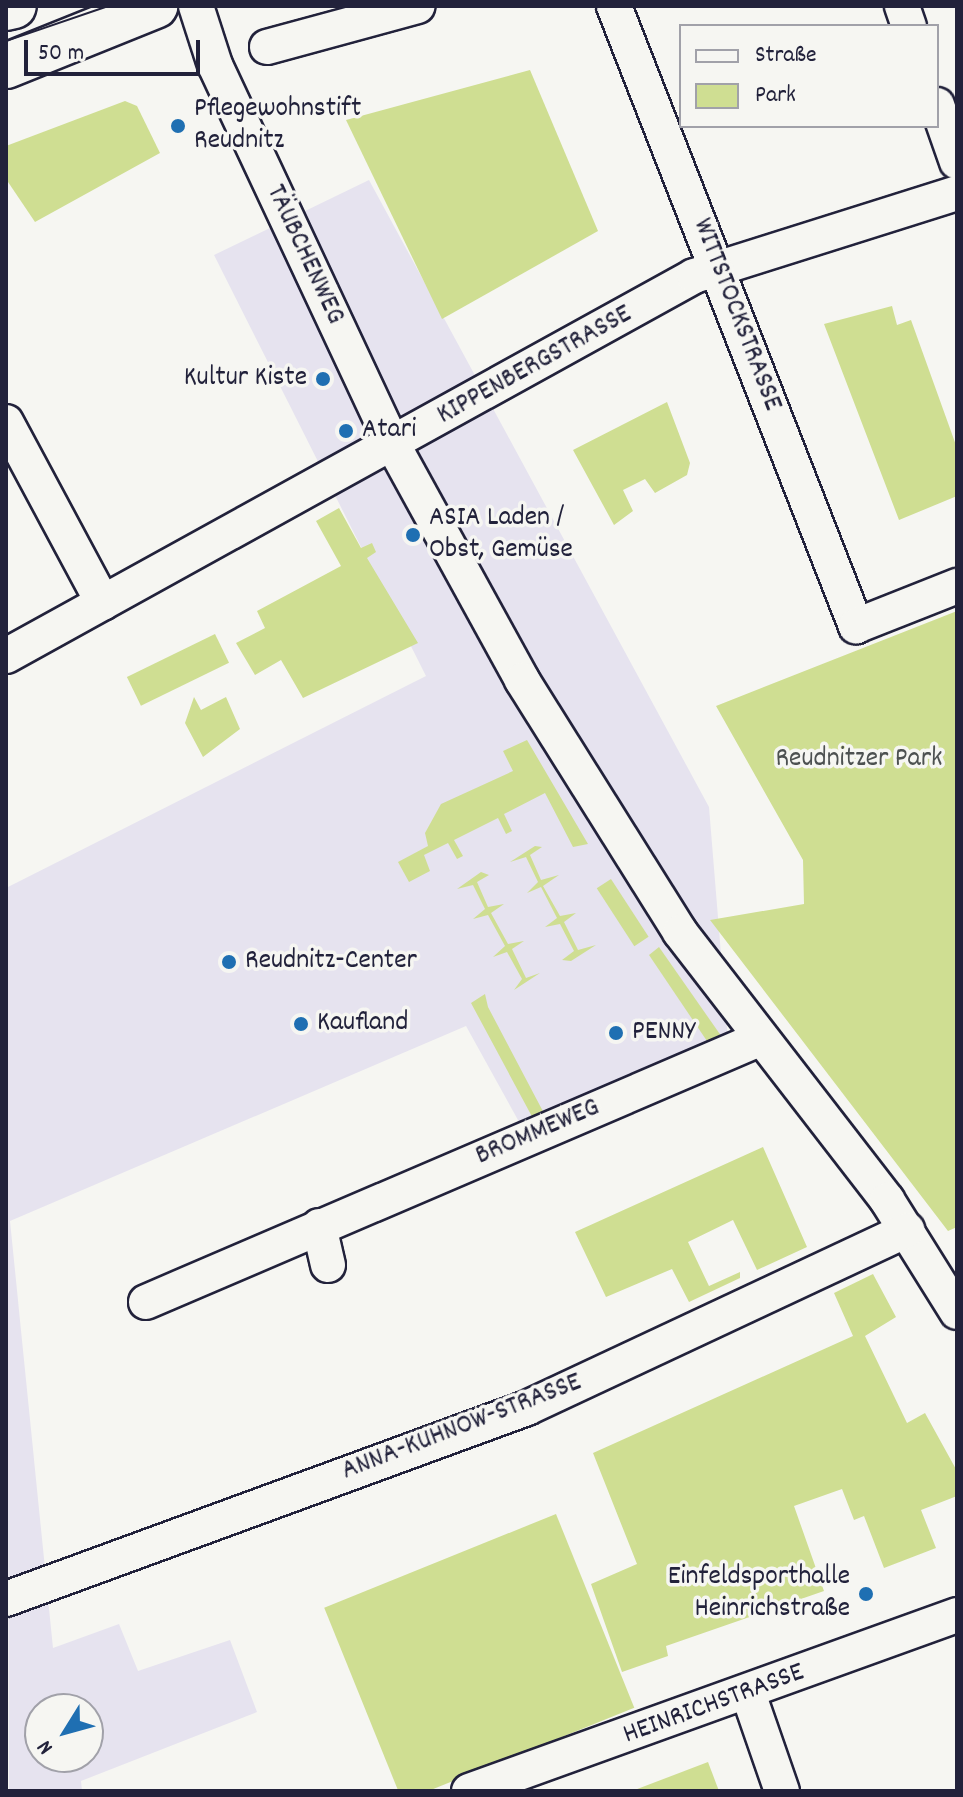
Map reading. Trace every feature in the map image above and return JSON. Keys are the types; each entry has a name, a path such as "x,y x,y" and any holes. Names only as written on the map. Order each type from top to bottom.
{"main road":[{"path":"6,8 14,6"},
{"path":"6,66 155,6"}],"street":[{"name":"TÄUBCHENWEG","path":"196,6 215,65 393,445 571,762 757,1040 907,1230 957,1312"},
{"path":"267,47 418,6"},
{"name":"WITTSTOCKSTRASSE","path":"614,6 856,626 957,586"},
{"path":"939,111 957,162"},
{"name":"KIPPENBERGSTRASSE","path":"6,656 393,445 694,276 957,193"},
{"path":"6,422 103,603"},
{"name":"BROMMEWEG","path":"146,1302 757,1040"},
{"path":"319,1226 328,1265"},
{"name":"ANNA-KUHNOW-STRASSE","path":"6,1599 527,1408 907,1230"},
{"name":"HEINRICHSTRASSE","path":"469,1791 748,1693 957,1615"},
{"path":"748,1693 782,1791"}],"shaded area":[{"path":"369,180 709,807 728,1040 523,1129 466,1026 10,1221 53,1648 119,1624 138,1671 230,1640 257,1712 104,1772 104,1693 24,1693 24,1773 101,1773 81,1781 82,1791 9,1791 6,888 426,676 214,255"}],"green space":[{"path":"530,70 598,231 442,319 346,120"},
{"path":"125,101 137,106 160,153 35,222 6,179 6,146"},
{"path":"892,306 897,325 911,320 957,448 957,496 899,520 824,324"},
{"path":"667,402 690,463 687,475 655,493 645,479 623,490 633,511 614,525 573,450"},
{"path":"339,508 361,548 372,543 376,552 367,558 418,643 303,698 281,660 255,675 236,643 265,628 257,611 341,566 316,521"},
{"name":"Reudnitzer Park","path":"957,611 957,1227 948,1231 710,920 804,904 803,860 716,706"},
{"path":"215,634 229,663 141,706 127,677"},
{"path":"194,697 201,710 226,697 240,729 203,757 185,723"},
{"path":"527,740 588,844 573,847 545,793 504,814 512,831 506,834 498,818 454,840 463,856 457,859 448,843 424,855 430,871 409,882 398,862 428,846 425,833 441,804 513,771 503,751"},
{"path":"535,846 542,847 530,855 541,880 559,875 543,886 560,916 576,913 564,922 578,950 596,945 571,961 562,960 574,951 560,924 545,927 557,918 541,887 527,893 538,882 526,857 510,862"},
{"path":"481,872 489,875 477,882 488,907 504,904 491,913 508,944 524,941 512,949 526,978 540,973 514,990 522,979 507,952 493,957 505,946 488,915 473,919 485,909 473,885 457,889"},
{"path":"611,879 649,937 634,946 597,888"},
{"path":"659,947 724,1040 711,1047 649,955"},
{"path":"485,994 488,1007 547,1119 536,1124 471,1003"},
{"path":"763,1147 807,1247 757,1270 733,1220 688,1242 709,1286 740,1272 740,1278 689,1302 672,1269 606,1297 575,1232"},
{"path":"873,1274 896,1317 865,1336 907,1423 925,1413 957,1471 957,1496 921,1510 936,1548 884,1568 864,1516 854,1520 842,1489 794,1506 824,1591 666,1646 668,1656 622,1672 591,1584 637,1564 593,1453 853,1336 834,1293"},
{"path":"556,1514 634,1708 428,1791 398,1791 324,1608"},
{"path":"708,1762 719,1791 632,1791"}],"tram line":[{"path":"6,41 108,6"}],"place":[{"name":"Pflegewohnstift Reudnitz","path":"178,126"},
{"name":"Kultur Kiste","path":"323,379"},
{"name":"Atari","path":"346,431"},
{"name":"ASIA Laden / Obst, Gemüse","path":"413,535"},
{"name":"Reudnitz-Center","path":"229,962"},
{"name":"Kaufland","path":"301,1024"},
{"name":"PENNY","path":"616,1033"},
{"name":"Einfeldsporthalle Heinrichstraße","path":"866,1594"}]}
